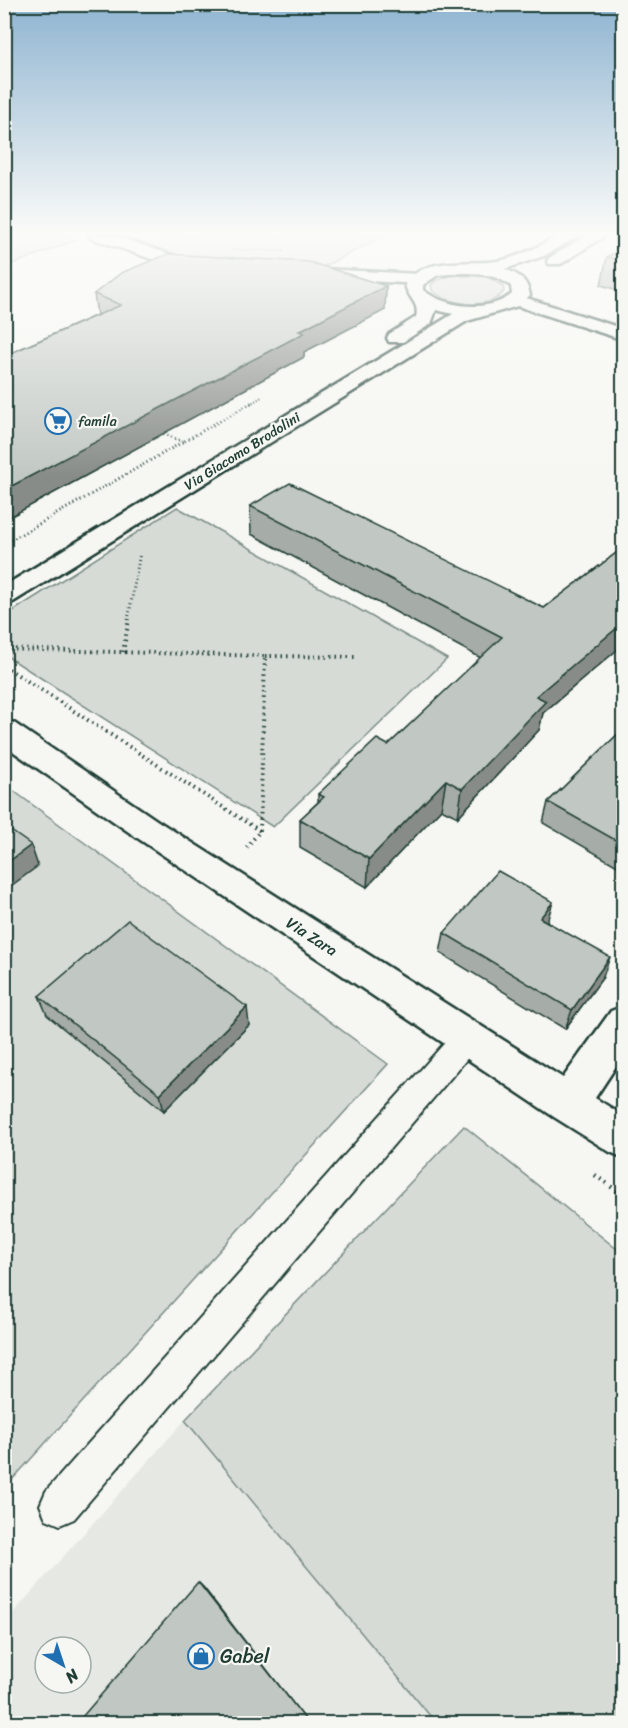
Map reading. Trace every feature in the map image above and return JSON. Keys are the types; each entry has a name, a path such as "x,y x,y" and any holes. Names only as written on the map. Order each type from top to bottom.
{"main road":[{"name":"Via Giacomo Brodolini","path":"25,560 418,326 426,316"},
{"name":"Via Giacomo Brodolini","path":"4,597 465,316"},
{"path":"578,316 624,334"},
{"name":"Via Zara","path":"4,730 147,829 624,1139"},
{"path":"568,1104 624,1022"}],"lane":[{"path":"60,1505 467,1038"}],"path":[{"path":"4,544 266,395"},
{"path":"153,429 184,442"},
{"path":"123,652 141,550"},
{"path":"4,649 355,657"},
{"path":"260,831 265,656"}],"shaded area":[{"path":"177,507 447,659 273,827 5,655 5,616"},
{"path":"4,784 388,1064 12,1480 4,1471"},
{"path":"464,1126 623,1254 623,1723 436,1723 185,1420"},
{"path":"185,1420 436,1723 5,1724 5,1622"}],"building":[{"path":"97,316 329,316 299,331 304,333 4,490 4,356"},
{"path":"290,483 544,608 624,547 624,622 536,696 546,701 462,789 446,780 369,859 300,819 324,797 318,794 377,739 388,745 502,637 250,506"},
{"path":"624,728 624,845 548,802"},
{"path":"4,826 31,845 4,865"},
{"path":"498,871 553,902 540,918 610,957 572,1010 444,933"},
{"path":"128,920 247,1007 160,1094 39,996"},
{"name":"Gabel","path":"198,1582 309,1724 76,1724"}],"place":[{"name":"famila","path":"58,421"},
{"name":"Gabel","path":"201,1656"}]}
